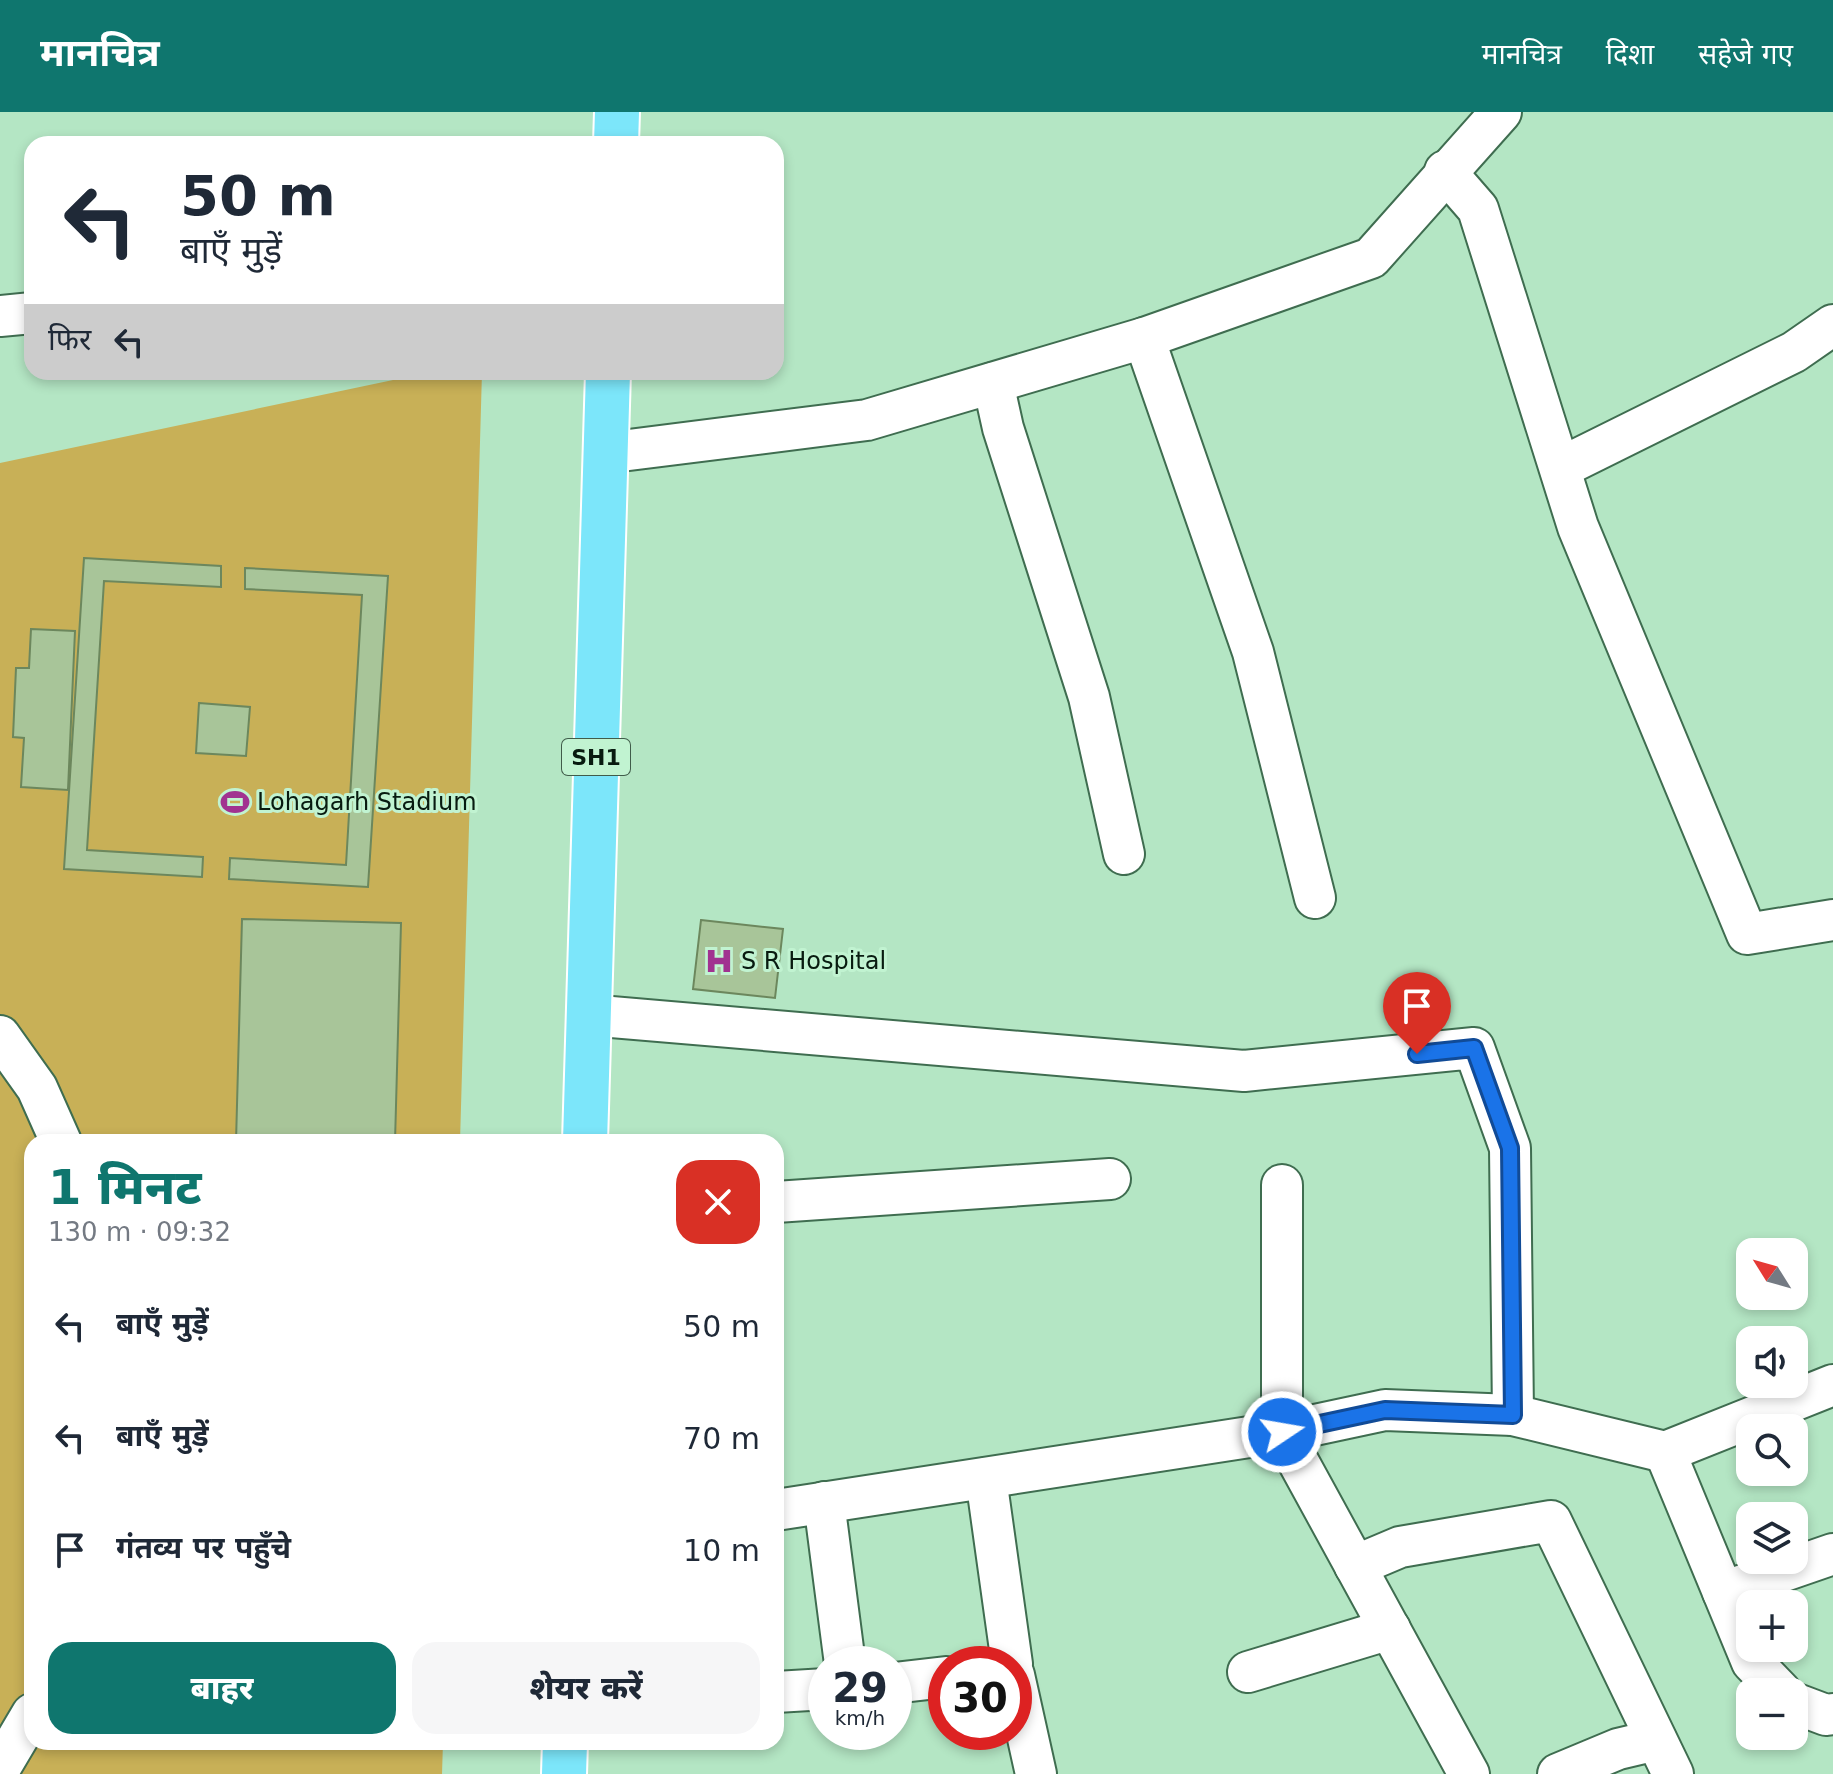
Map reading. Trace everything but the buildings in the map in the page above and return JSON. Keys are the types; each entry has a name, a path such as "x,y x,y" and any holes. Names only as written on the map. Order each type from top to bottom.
{"main road":[{"path":"616,136 617,112"},
{"name":"SH1","path":"585,1134 608,380"},
{"path":"564,1774 565,1750"}],"street":[{"path":"605,453 867,420 1144,338 1371,258 1445,171 1501,112"},
{"path":"1445,171 1478,209 1562,467 1578,527 1747,934 1833,920"},
{"path":"0,316 24,314"},
{"path":"1562,467 1794,352 1833,325"},
{"path":"1144,338 1253,652 1315,898"},
{"path":"993,383 1003,428 1089,697 1124,854"},
{"path":"588,1015 1244,1071 1474,1048 1510,1148 1513,1415"},
{"path":"0,1036 37,1088 57,1134"},
{"path":"784,1201 1110,1179"},
{"path":"1282,1185 1282,1432 1390,1629 1460,1772"},
{"path":"784,1509 1282,1432 1385,1410 1513,1415 1665,1452 1833,1385"},
{"path":"1665,1452 1752,1662 1767,1678"},
{"path":"986,1478 1009,1646"},
{"path":"824,1502 843,1646"},
{"path":"1355,1566 1400,1547 1551,1521 1664,1757"},
{"path":"1723,1592 1833,1554"},
{"path":"1248,1672 1390,1629"},
{"path":"784,1692 808,1690"},
{"path":"1808,1708 1826,1715 1833,1714"},
{"path":"0,1768 24,1728"},
{"path":"1558,1774 1618,1749 1664,1757"},
{"path":"1031,1750 1036,1774"}],"shaded area":[{"name":"Lohagarh Stadium","path":"393,380 482,380 460,1134 24,1134 24,1750 443,1750 442,1774 0,1774 0,463"}],"place":[{"name":"Lohagarh Stadium","path":"235,802"},
{"name":"S R Hospital","path":"719,961"}],"route":[{"path":"1282,1432 1385,1410 1513,1415 1510,1148 1474,1048 1417,1054"}]}
